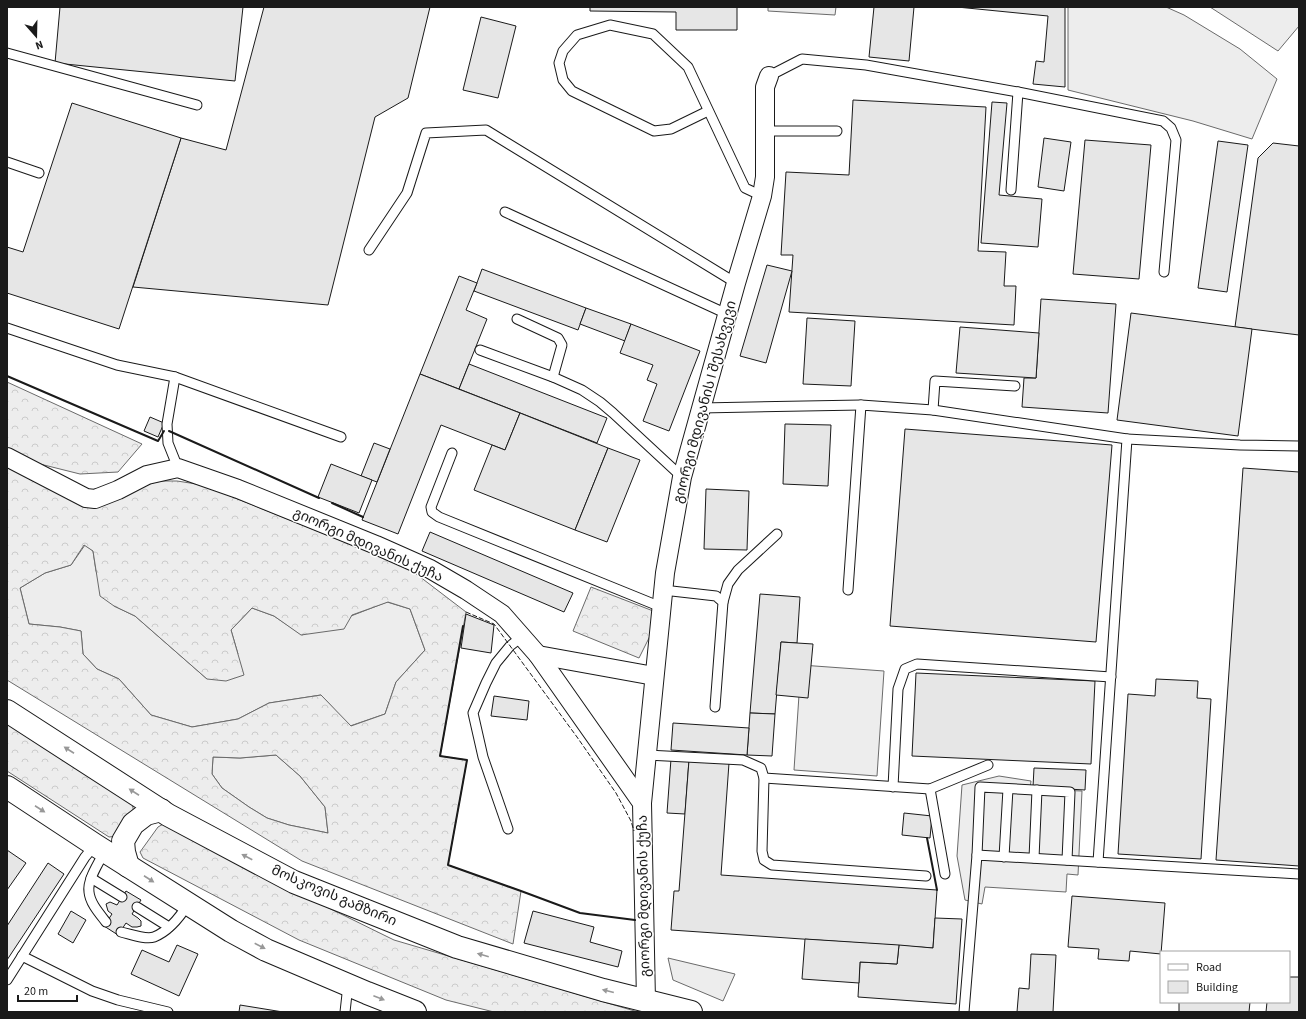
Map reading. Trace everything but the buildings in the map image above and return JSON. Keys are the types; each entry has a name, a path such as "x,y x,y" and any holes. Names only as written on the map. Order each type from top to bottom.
{"main road":[{"name":"მოსკოვის გამზირი","path":"7,711 161,810 294,882 449,944 603,990 649,1006 691,1012"},
{"path":"7,787 231,932 266,950 415,1012"},
{"path":"128,866 123,841 133,824 146,814 161,810"}],"street":[{"name":"გიორგი მდივანის I შესახვევი","path":"642,803 665,573 682,477 727,314 762,196 765,178 766,87 769,76"},
{"path":"7,457 86,498 95,499 118,490 147,474 178,468"},
{"name":"გიორგი მდივანის ქუჩა","path":"178,468 245,492 376,545 430,569 466,590 502,614 523,636 642,803 649,1006"},
{"path":"538,655 654,676"}],"lane":[{"path":"708,111 671,129 654,131 572,91 563,80 559,63 563,51 577,35 610,25 653,34 688,67 745,188 762,196"},
{"path":"7,53 197,105"},
{"path":"769,76 802,59 866,65 1018,92 1163,121 1171,128 1176,140 1164,272"},
{"path":"1011,190 1018,92"},
{"path":"369,250 407,193 426,133 486,130 736,283"},
{"path":"765,131 837,131"},
{"path":"7,162 39,173"},
{"path":"505,212 727,314"},
{"path":"517,319 558,338 561,341 562,345 553,377"},
{"path":"7,328 117,365 175,377 341,437"},
{"path":"480,350 553,377 582,390 600,402 682,477"},
{"path":"175,377 167,424 168,443 178,468"},
{"path":"933,410 935,380 1015,386"},
{"path":"848,590 861,405"},
{"path":"701,408 861,405 933,410 1127,439 1240,445 1299,446"},
{"path":"1098,862 1127,439"},
{"path":"452,453 431,507 432,512 439,517 661,607"},
{"path":"715,707 723,602 728,584 738,570 777,534"},
{"path":"663,590 716,596 723,602"},
{"path":"508,829 483,757 473,713 496,663 510,646 523,636"},
{"path":"893,787 898,688 905,669 917,664 1111,677"},
{"path":"647,755 743,760 761,768 764,778 762,851 764,860 772,865 926,876"},
{"path":"764,778 930,789 988,765"},
{"path":"964,1012 977,855 980,787 1070,792 1067,860"},
{"path":"930,789 945,874"},
{"path":"1004,857 1008,789"},
{"path":"1034,858 1038,790"},
{"path":"100,848 91,878 89,892 94,906 106,922"},
{"path":"7,980 85,857 100,848"},
{"path":"977,855 1299,874"},
{"path":"91,878 122,897"},
{"path":"121,932 136,936 153,937 169,927 188,904"},
{"path":"137,907 169,927"},
{"path":"22,956 92,991 118,1000 168,1012"},
{"path":"345,1012 348,985"}],"shaded area":[{"path":"768,7 836,7 835,15 768,11"},
{"path":"1068,7 1166,7 1184,15 1240,49 1277,79 1252,139 1193,121 1068,90"},
{"path":"1210,7 1299,7 1299,26 1278,51"},
{"path":"85,545 93,551 96,571 114,606 135,616 207,679 238,654 231,630 252,608 274,616 302,635 387,602 410,609 425,650 396,682 385,714 350,726 321,695 269,703 238,719 192,727 151,715 119,679 97,669 83,654 81,631 29,624 20,588 45,573 71,565"},
{"path":"801,665 884,671 877,776 794,770"},
{"path":"276,755 300,776 325,807 328,833 289,825 267,818 222,788 212,774 213,757 240,758"},
{"path":"999,776 1031,781 1030,789 1082,791 1078,875 1067,874 1066,892 985,887 982,904 965,900 957,856 962,785"},
{"path":"668,958 735,974 723,1001 673,980"}],"green space":[{"path":"7,382 142,444 118,472 80,474 8,456"},
{"path":"7,467 67,497 126,493 158,481 177,481 203,485 411,570 466,612 440,756 467,760 448,865 521,891 513,944 302,861 7,680","holes":["84,545 93,551 100,596 114,606 135,616 207,679 226,681 244,675 231,630 252,608 274,616 301,635 344,629 352,615 388,602 410,609 425,650 396,682 385,714 351,726 321,695 269,703 238,719 192,727 151,715 119,679 97,669 83,654 81,631 29,624 20,588 45,573 71,565","276,755 300,776 325,807 328,833 289,825 267,818 222,788 212,774 213,757 240,758"]},
{"path":"591,587 661,614 639,658 573,631"},
{"path":"7,723 132,802 134,814 117,836 109,837 7,771"},
{"path":"165,823 231,860 394,940 638,1012 494,1012 446,1000 299,940 143,858 140,852 158,827"}],"fence":[{"path":"466,612 494,624 616,793 631,821 634,831"}],"wall":[{"path":"7,376 158,441 164,431"},
{"path":"169,431 319,498"},
{"path":"332,503 363,517"},
{"path":"463,626 440,756 467,760 448,865 580,913 635,920"},
{"path":"927,838 937,890"}]}
